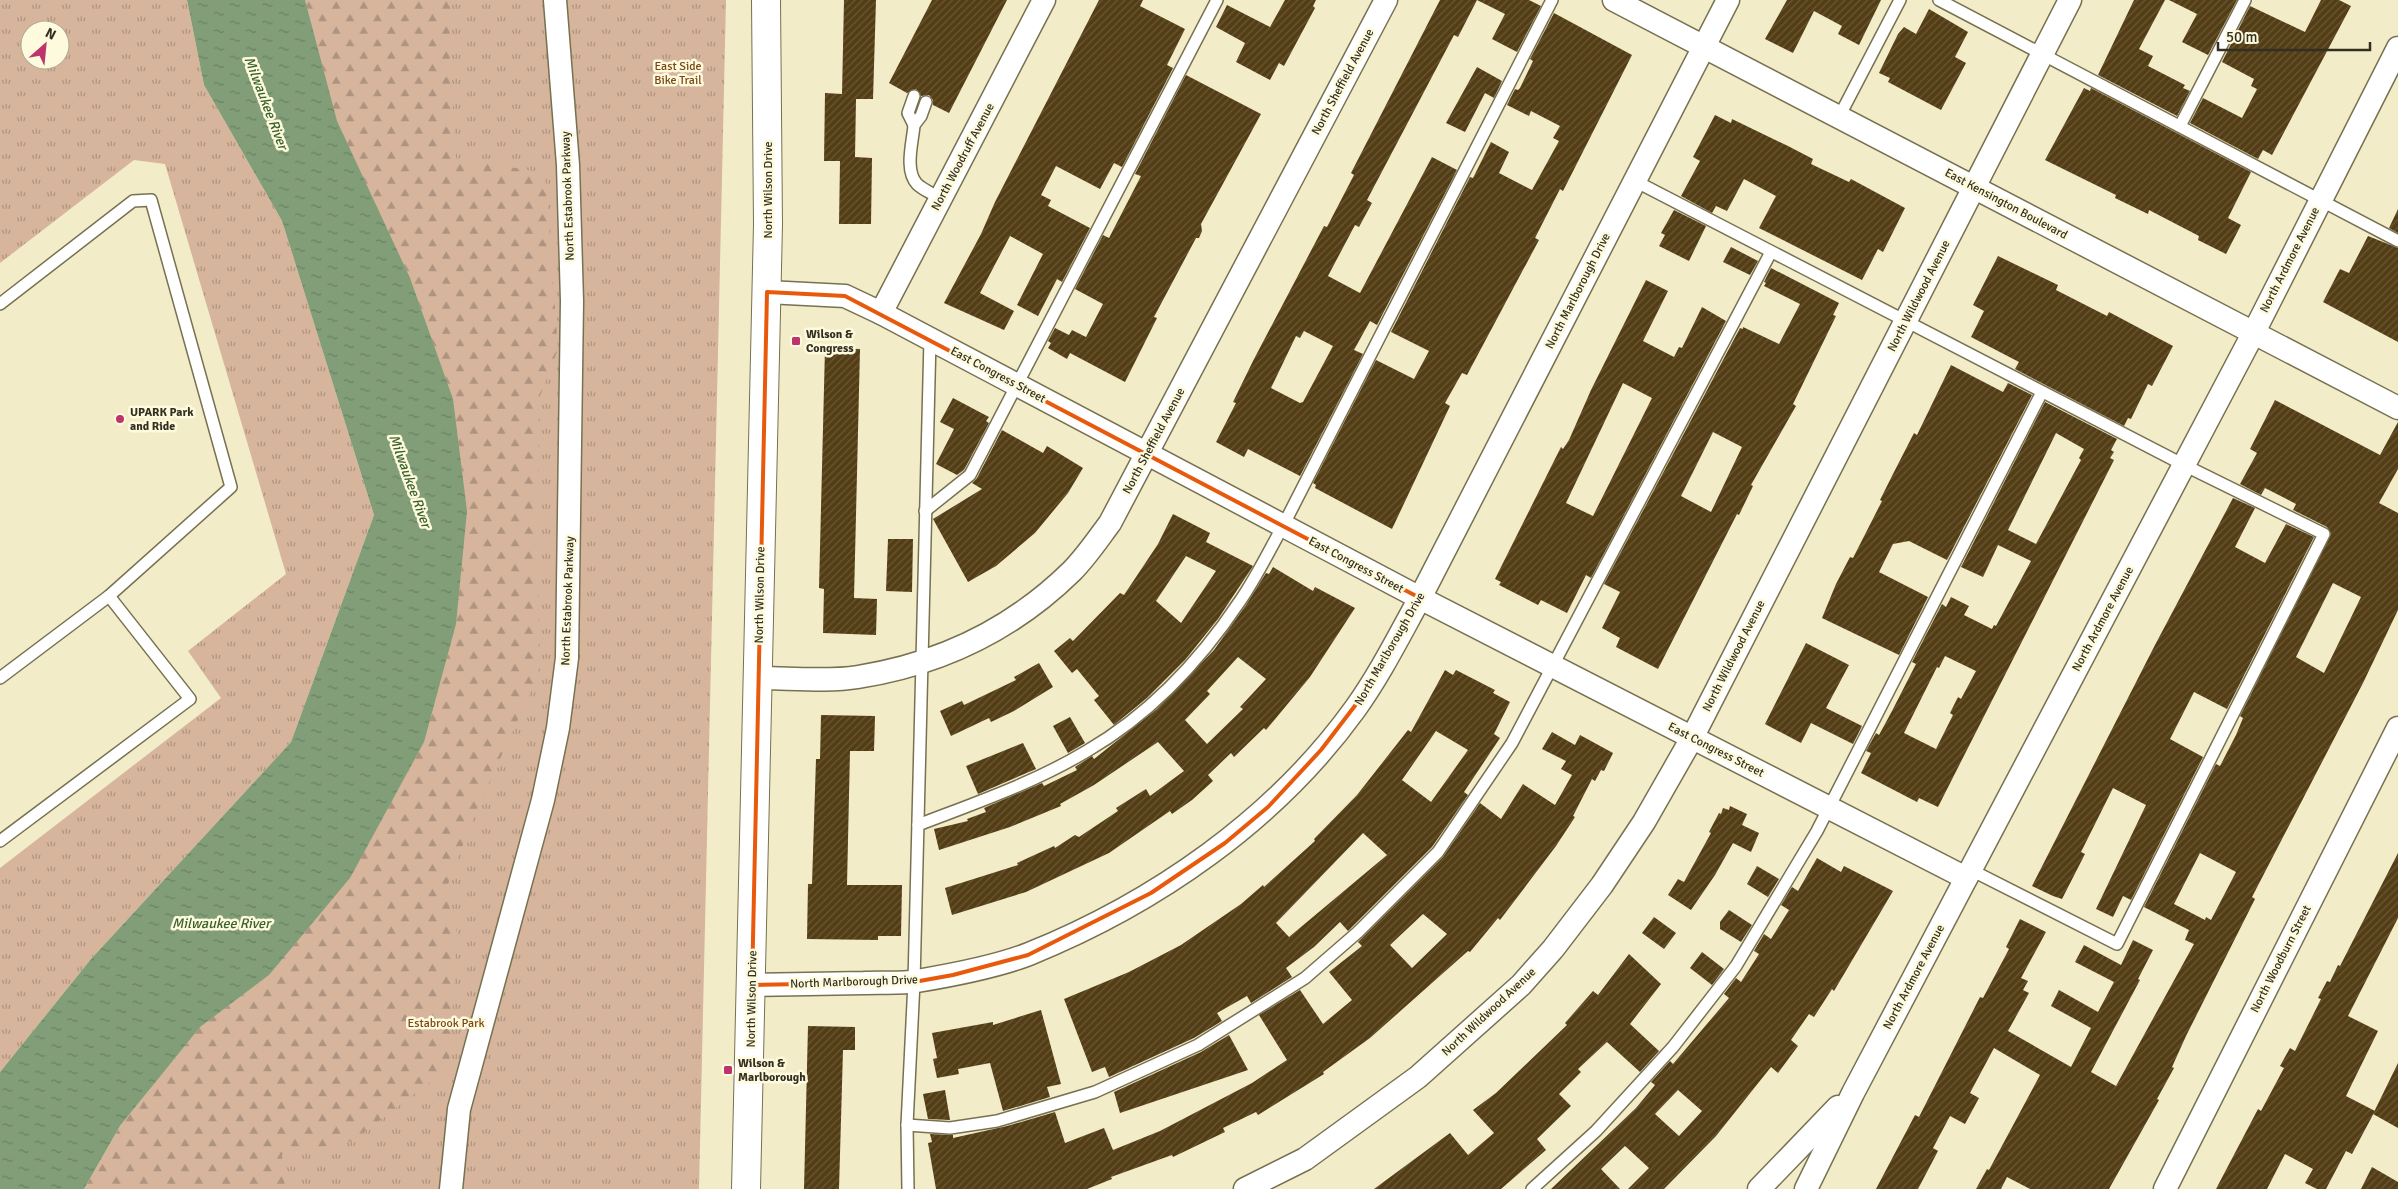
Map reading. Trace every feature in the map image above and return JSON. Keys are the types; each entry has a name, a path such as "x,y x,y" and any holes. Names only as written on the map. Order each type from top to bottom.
{"street":[{"name":"North Estabrook Parkway","path":"451,1189 459,1109 543,800 558,728 567,658 572,301 568,165 555,0"},
{"name":"North Wilson Drive","path":"746,1189 767,292 766,0"},
{"name":"North Woodruff Avenue","path":"881,313 1044,0"},
{"name":"North Sheffield Avenue","path":"759,678 856,678 922,663 970,645 1027,611 1073,570 1110,523 1148,454 1386,0"},
{"name":"East Kensington Boulevard","path":"1614,0 2398,408"},
{"name":"North Marlborough Drive","path":"752,985 914,982 953,975 1028,954 1100,922 1151,893 1225,843 1268,807 1321,750 1354,710 1377,677 1420,598 1728,0"},
{"name":"North Wildwood Avenue","path":"1246,1189 1305,1159 1418,1077 1521,985 1553,949 1602,885 1644,822 1692,738 2070,0"},
{"name":"North Ardmore Avenue","path":"1806,1189 1853,1093 2254,332 2398,48"},
{"name":"East Congress Street","path":"767,292 845,296 881,313 1553,668 1829,808 1969,874"},
{"name":"North Woodburn Street","path":"2165,1189 2398,728"},
{"path":"1759,1189 1853,1093"}],"lane":[{"path":"925,512 970,475 1217,0"},
{"path":"918,825 1021,785 1088,751 1140,715 1176,681 1214,636 1240,601 1283,526 1552,0"},
{"path":"1839,117 1900,0"},
{"path":"1939,0 2398,241"},
{"path":"2180,126 2245,0"},
{"path":"914,96 908,113 914,125"},
{"path":"926,102 921,116 914,125 910,162 917,184 941,199"},
{"path":"1635,181 2184,465 2324,534 2117,944 1969,874"},
{"path":"0,304 133,201 151,200 231,487 109,596 0,678"},
{"path":"907,1125 950,1128 997,1121 1095,1092 1198,1045 1305,978 1358,932 1438,852 1512,743 1771,252"},
{"path":"908,1189 907,1125 914,982 930,339"},
{"path":"1532,1189 1596,1131 1673,1047 1736,966 1829,808 2042,392"},
{"path":"0,841 190,699 109,596"}],"highlighted area":[{"path":"767,292 845,296 1420,598 1377,677 1321,750 1268,807 1225,843 1151,893 1028,955 953,975 914,982 752,985"}],"green space":[{"path":"0,0 187,0 204,85 282,221 374,515 291,742 91,959 0,1072 0,868 221,698 188,651 286,574 165,164 134,160 0,263"},
{"name":"Estabrook Park","path":"305,0 726,0 699,1189 84,1189 456,624"},
{"path":"305,0 452,0 449,45 456,158 545,173 558,349 540,396 538,522 540,671 474,816 445,892 457,932 449,1068 352,1141 282,1154 285,1189 84,1189 120,1126 200,1027 269,975 350,878 424,742 456,624 467,511 453,400 410,278 337,121"}],"water":[{"name":"Milwaukee River","path":"187,0 305,0 337,121 410,278 453,399 467,511 456,624 424,742 350,878 269,975 200,1027 120,1126 84,1189 0,1189 0,1072 91,959 291,742 374,515 282,221 204,85"}],"building":[{"path":"844,0 876,0 873,99 856,99 855,157 872,158 871,224 839,224 840,161 824,161 825,93 842,94"},
{"path":"932,0 1007,0 949,113 933,105 933,100 929,95 921,96 916,89 907,93 889,83"},
{"path":"1099,0 1143,0 1140,6 1185,29 1167,65 1173,68 1122,167 1114,163 1100,189 1056,166 1041,195 1051,200 1048,206 1090,228 1062,282 1057,279 1038,316 1017,305 1043,254 1010,236 980,293 1014,311 1004,330 944,303 981,234 995,202"},
{"path":"1285,0 1316,0 1313,6 1315,8 1284,66 1279,63 1270,80 1236,62 1245,43 1216,27 1227,5 1270,27"},
{"path":"1440,0 1477,0 1458,37 1454,35 1367,200 1372,203 1359,227 1355,225 1328,276 1360,293 1432,157 1457,170 1377,325 1370,321 1354,350 1363,354 1300,476 1248,449 1244,457 1216,442 1236,403 1233,402 1253,361 1324,226 1327,227 1354,175 1351,173","holes":["1304,331 1333,346 1303,402 1300,403 1271,388 1296,336 1300,338"]},
{"path":"1477,0 1529,0 1541,6 1517,52 1492,39 1505,14"},
{"path":"1787,0 1881,0 1859,45 1838,34 1842,26 1814,11 1793,53 1765,39"},
{"path":"2134,0 2165,0 2139,49 2153,56 2148,66 2185,85 2183,88 2190,91 2177,116 2098,75"},
{"path":"2169,0 2237,0 2208,55 2182,42 2197,14"},
{"path":"2321,0 2339,0 2351,6 2272,155 2263,150 2258,159 2190,123 2203,98 2242,118 2257,89 2251,86 2254,79 2222,62 2250,6 2305,32"},
{"path":"1929,9 1968,32 1955,57 1966,63 1941,110 1888,82 1890,78 1879,73 1898,34 1904,27 1916,34"},
{"path":"1554,13 1632,55 1563,191 1560,189 1535,238 1539,240 1467,375 1462,373 1445,403 1450,406 1392,529 1315,488 1316,485 1313,483 1376,360 1414,379 1429,351 1391,332 1470,177 1473,178 1491,142 1509,152 1499,173 1532,190 1559,141 1553,138 1560,126 1531,111 1529,116 1507,105 1515,89 1518,90 1520,88 1533,61 1530,59"},
{"path":"1477,67 1502,81 1494,98 1485,93 1465,132 1446,123"},
{"path":"1186,75 1261,114 1201,224 1202,231 1199,238 1196,238 1154,317 1157,318 1125,382 1070,353 1067,359 1048,348 1051,343 1048,341 1055,328 1069,335 1072,330 1086,337 1103,304 1075,289 1103,235 1109,238 1141,176 1135,174"},
{"path":"2084,88 2090,91 2091,88 2251,172 2228,218 2241,225 2226,254 2198,240 2199,236 2149,210 2148,214 2115,198 2116,195 2045,160"},
{"path":"1715,115 1731,123 1732,119 1788,146 1813,159 1811,164 1849,182 1851,179 1905,208 1883,252 1878,249 1862,280 1759,228 1776,196 1744,179 1727,211 1716,206 1712,213 1681,196 1700,161 1693,157"},
{"path":"2398,209 2398,233 2389,228"},
{"path":"1674,210 1706,226 1689,261 1659,246 1665,235 1661,233"},
{"path":"2368,236 2398,248 2398,342 2323,302 2340,269 2349,273"},
{"path":"1731,247 1758,261 1750,275 1723,262"},
{"path":"1998,256 2058,285 2056,290 2107,316 2109,312 2173,346 2152,386 2148,384 2131,419 2128,418 2124,426 2015,369 2019,362 1971,337 1984,311 1973,305"},
{"path":"1771,268 1839,303 1833,315 1836,316 1793,404 1796,406 1751,485 1753,486 1739,515 1737,514 1658,669 1616,647 1620,638 1602,628 1620,592 1604,584 1740,328 1743,329 1743,327 1779,344 1800,304 1764,286 1766,283 1764,282","holes":["1713,432 1742,447 1711,512 1681,496"]},
{"path":"1646,280 1668,291 1643,341 1674,357 1679,347 1682,348 1702,307 1726,321 1591,578 1586,575 1567,613 1541,600 1538,605 1499,585 1501,582 1495,579 1561,447 1563,449 1569,440 1591,390","holes":["1623,383 1652,398 1593,516 1566,503"]},
{"path":"825,348 860,349 854,598 877,599 876,635 823,633 824,589 819,588"},
{"path":"1951,365 2003,392 2008,383 2032,395 1947,560 1909,541 1893,544 1879,572 1928,597 1899,655 1822,618 1836,584 1850,557 1853,558 1882,501 1880,500 1894,472 1914,433 1917,435"},
{"path":"953,398 989,417 986,421 989,423 964,470 957,475 936,464 954,429 940,422"},
{"path":"2275,400 2380,455 2398,422 2398,469 2379,503 2398,513 2398,610 2363,683 2252,897 2255,899 2186,1036 2172,1067 2174,1068 2157,1099 2159,1100 2109,1189 2030,1189 2007,1177 2001,1189 1976,1189 1987,1169 1989,1170 2040,1075 1994,1048 1970,1093 1979,1098 1965,1124 1950,1116 1933,1148 1938,1151 1918,1189 1876,1189 1915,1115 1919,1117 1980,997 1983,998 2009,949 2006,947 2020,919 2046,932 2021,978 2028,981 2023,990 2029,993 2008,1031 2071,1067 2091,1028 2051,1006 2059,990 2098,1012 2114,982 2075,962 2084,945 2121,965 2133,940 2153,950 2138,979 2140,980 2091,1072 2116,1086 2194,944 2185,940 2189,930 2144,907 2216,764 2220,766 2236,735 2243,718 2240,716 2331,534 2327,527 2293,510 2296,504 2265,488 2261,495 2240,484 2257,453 2250,449","holes":["2333,583 2361,597 2324,673 2296,657","2200,853 2236,872 2211,920 2206,917 2205,920 2174,904"]},
{"path":"2045,402 2117,439 2111,450 2114,452 2110,458 2114,460 1938,807 1919,798 1917,802 1861,773 1871,753 1866,751 1876,733 1879,735 1892,711 1916,664 1912,662 1942,604 1946,607 1951,597 1969,606 1964,615 1992,629 1994,625 1996,626 2031,561 1998,545 1983,577 1961,567","holes":["2056,433 2084,449 2079,458 2081,460 2036,544 2008,530","1945,656 1976,671 1961,699 1958,697 1950,713 1953,715 1936,749 1904,733 1937,667 1939,668"]},
{"path":"1002,430 1043,453 1047,446 1083,468 1068,493 1035,533 996,566 968,582 933,519 982,489 972,483 977,478"},
{"path":"2233,498 2255,508 2235,547 2265,563 2286,524 2314,537 2227,709 2194,692 2170,739 2203,757 2131,900 2123,896 2113,917 2096,909 2146,805 2113,788 2081,852 2085,854 2062,899 2032,886 2155,645"},
{"path":"1173,514 1210,533 1206,542 1253,566 1218,619 1185,660 1147,698 1114,725 1094,700 1099,696 1077,669 1072,673 1054,651 1070,638 1073,641 1120,593 1124,595 1158,544","holes":["1186,556 1216,571 1181,623 1156,601"]},
{"path":"888,539 913,539 912,592 886,591"},
{"path":"1273,567 1313,591 1315,587 1355,608 1310,677 1266,730 1264,728 1234,757 1231,753 1208,775 1213,781 1192,800 1172,814 1170,811 1109,853 1026,892 952,915 945,888 1018,865 1017,863 1054,846 1055,848 1075,835 1079,837 1118,811 1116,808 1146,789 1150,796 1184,771 1158,742 1094,785 1060,804 1061,806 1010,827 939,850 934,829 968,821 967,819 986,812 984,808 1042,783 1044,786 1077,770 1075,767 1092,756 1094,759 1157,709 1214,650 1266,573 1269,574","holes":["1238,657 1266,679 1240,707 1243,709 1207,744 1185,720 1210,694 1207,691"]},
{"path":"1806,643 1849,665 1826,708 1862,726 1853,744 1811,723 1801,743 1765,724"},
{"path":"1039,663 1053,687 1014,711 991,722 989,718 951,736 940,711 962,701 964,705 1016,680 1014,677"},
{"path":"1445,670 1453,675 1456,670 1495,690 1493,693 1510,702 1494,734 1500,738 1464,792 1468,795 1432,847 1348,931 1340,922 1314,947 1286,968 1292,977 1251,1003 1247,996 1217,1013 1222,1021 1194,1038 1109,1077 1105,1067 1092,1072 1064,999 1129,972 1181,945 1241,904 1263,885 1264,887 1315,841 1314,839 1357,795 1408,730 1411,732","holes":["1436,731 1468,750 1431,802 1402,780","1363,833 1387,855 1289,937 1276,923"]},
{"path":"821,715 875,716 874,751 850,751 847,885 902,885 901,936 878,936 878,940 807,939 808,884 812,884 816,759 820,759"},
{"path":"1070,717 1085,743 1068,753 1053,726"},
{"path":"1552,732 1575,745 1580,735 1613,753 1604,771 1601,770 1595,781 1592,779 1573,816 1575,817 1556,846 1500,920 1498,918 1470,952 1468,951 1370,1038 1323,1072 1324,1074 1258,1115 1256,1112 1223,1128 1225,1132 1173,1157 1172,1155 1111,1177 1112,1179 1087,1189 936,1189 928,1143 932,1142 930,1134 953,1135 953,1138 1007,1126 1055,1112 1065,1143 1104,1128 1113,1150 1160,1131 1252,1083 1287,1060 1259,1015 1300,990 1323,1024 1352,1000 1329,972 1362,946 1358,942 1443,857 1480,803 1501,819 1523,784 1555,805 1572,775 1561,769 1566,761 1542,749","holes":["1423,914 1447,934 1412,968 1390,945"]},
{"path":"1023,743 1036,769 978,794 966,766"},
{"path":"1730,806 1747,814 1742,825 1759,833 1751,852 1733,843 1715,875 1691,910 1668,895 1678,879 1684,882 1711,833 1709,832 1719,813 1721,814 1723,808 1729,810"},
{"path":"2398,853 2398,918 2348,1016 2378,1031 2346,1096 2375,1111 2352,1154 2346,1151 2326,1189 2317,1189 2305,1183 2313,1169 2285,1154 2267,1189 2216,1189 2258,1109 2261,1111 2284,1068 2280,1066 2290,1048 2295,1051 2321,999 2318,998 2327,981 2330,982 2338,965 2340,966"},
{"path":"1817,858 1841,872 1844,866 1893,891 1834,991 1832,989 1814,1017 1809,1014 1791,1040 1798,1046 1778,1073 1771,1067 1716,1136 1664,1189 1628,1189 1649,1168 1625,1146 1601,1169 1620,1189 1551,1189 1636,1108 1655,1085 1651,1082 1670,1061 1673,1064 1729,998 1724,994 1736,978 1741,982 1759,954 1754,951 1764,934 1771,939 1789,910 1781,905 1792,887 1798,891","holes":["1678,1090 1702,1111 1679,1136 1655,1114"]},
{"path":"1757,866 1779,879 1768,897 1747,884"},
{"path":"1729,910 1752,925 1741,942 1720,929 1720,922"},
{"path":"1654,917 1676,933 1664,949 1642,933"},
{"path":"1702,952 1724,969 1712,985 1690,968"},
{"path":"1629,954 1661,984 1630,1024 1659,1051 1640,1072 1607,1042 1578,1069 1581,1072 1559,1094 1571,1106 1537,1139 1546,1150 1501,1189 1374,1189 1450,1133 1468,1155 1494,1133 1473,1110 1496,1093 1567,1025 1565,1023 1593,991 1598,995"},
{"path":"1041,1010 1061,1084 1047,1087 1050,1097 1003,1111 990,1063 958,1069 959,1074 937,1078 933,1059 937,1058 932,1033 993,1022 993,1025"},
{"path":"808,1026 855,1027 855,1050 843,1050 839,1189 804,1189"},
{"path":"1229,1035 1248,1070 1120,1113 1114,1092 1201,1052"},
{"path":"2398,1063 2398,1128 2373,1114"},
{"path":"945,1090 950,1120 928,1119 923,1094"},
{"path":"2372,1167 2398,1182 2398,1189 2361,1189"}],"place":[{"name":"Wilson & Congress","path":"796,341"},
{"name":"UPARK Park and Ride","path":"120,419"},
{"name":"Wilson & Marlborough","path":"728,1070"}],"park label":[{"name":"East Side Bike Trail","path":"678,73"}]}
